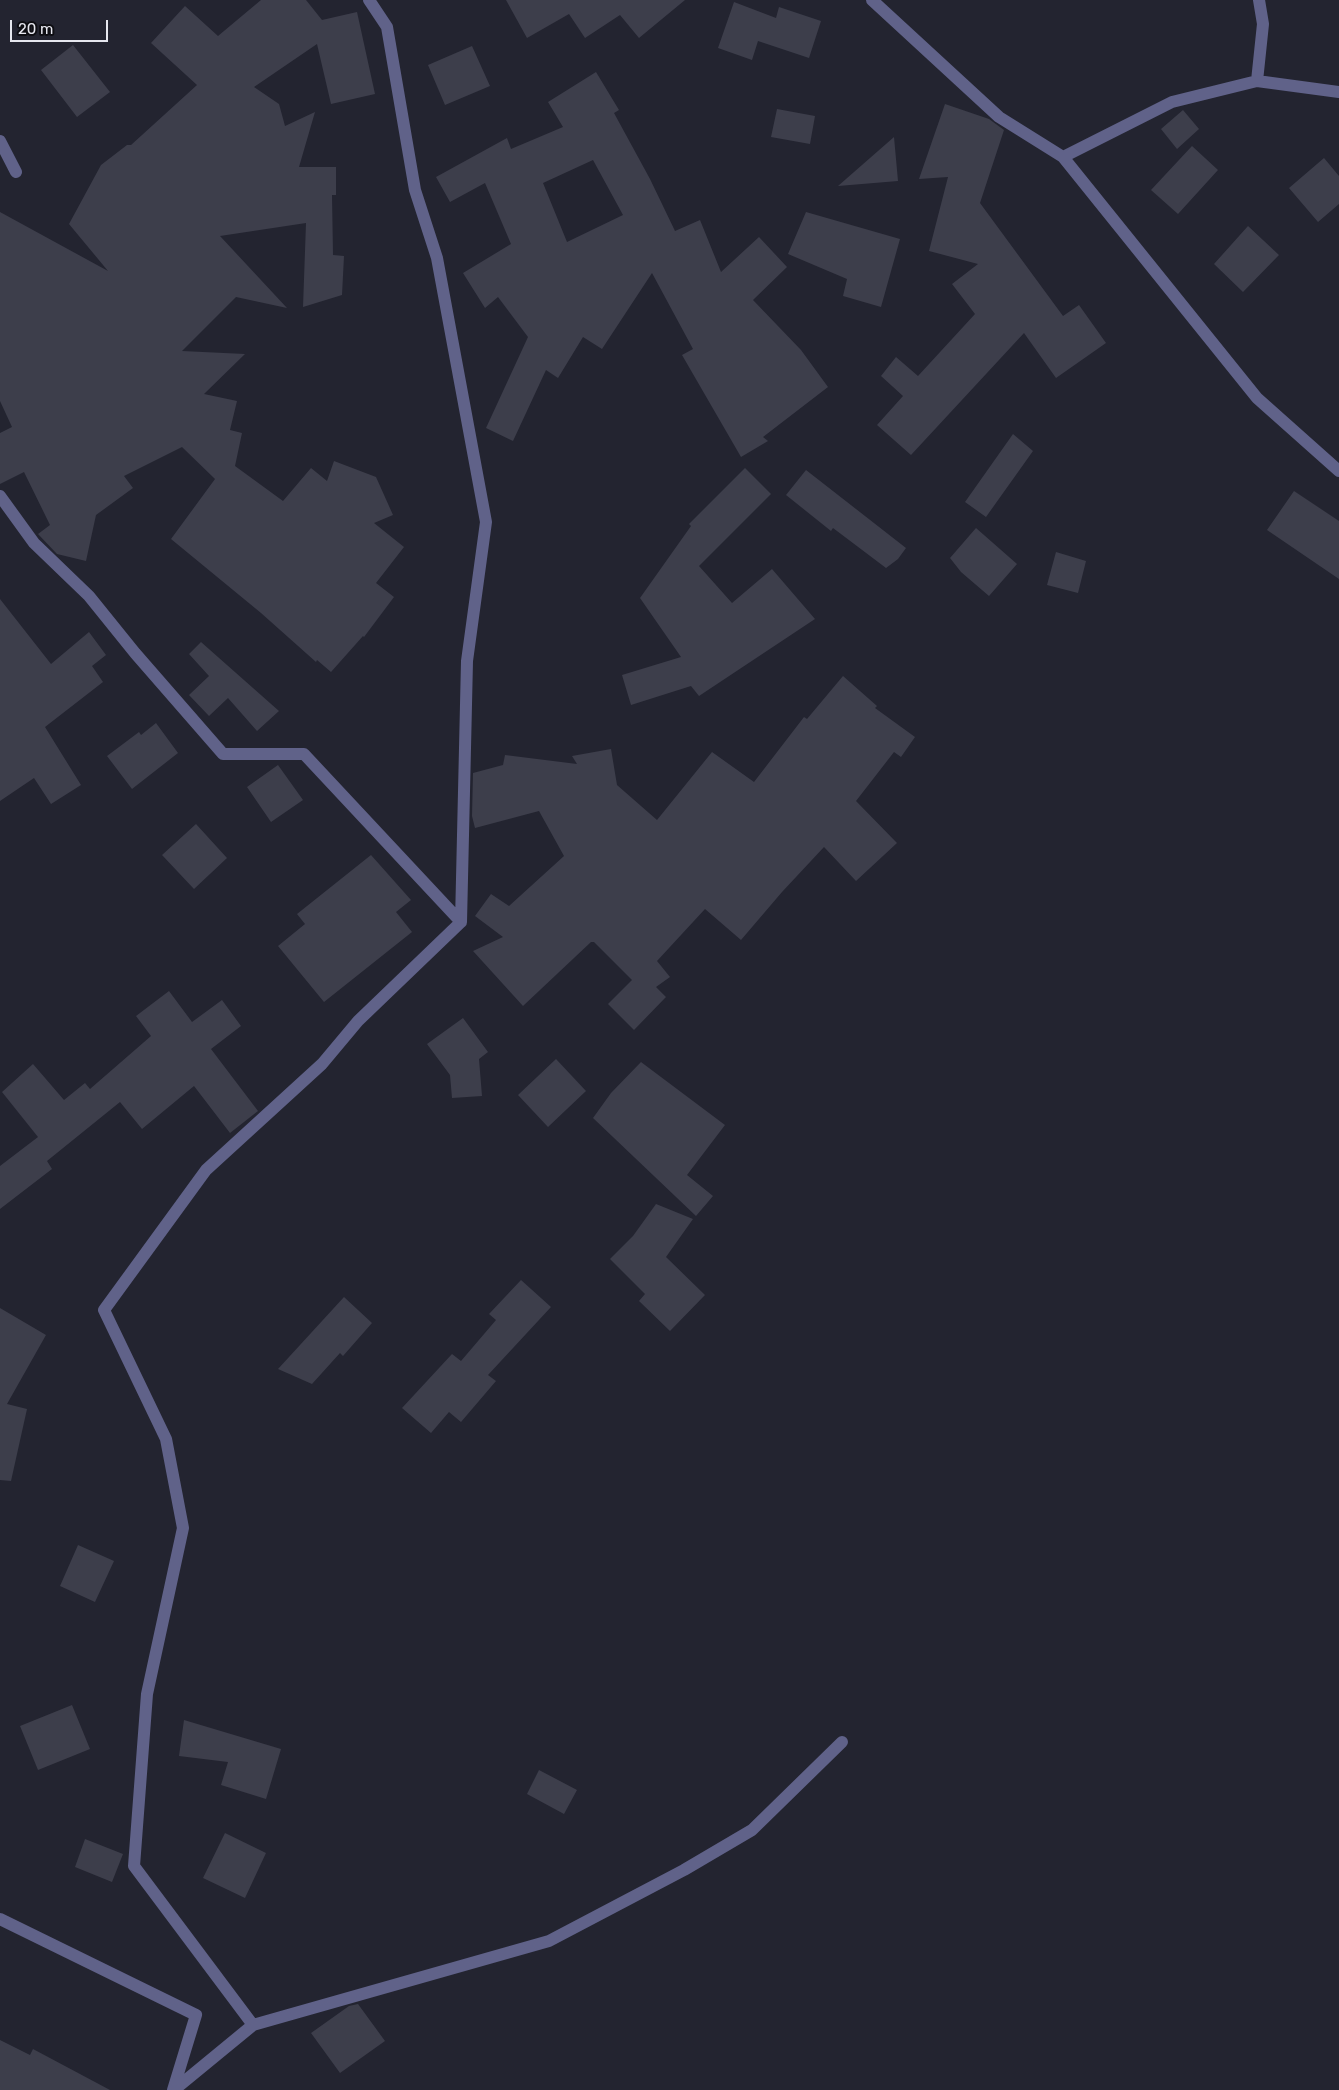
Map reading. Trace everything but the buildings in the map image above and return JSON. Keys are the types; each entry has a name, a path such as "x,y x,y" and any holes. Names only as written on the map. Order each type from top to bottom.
{"street":[{"path":"252,2025 134,1866 147,1694 183,1528 166,1439 104,1310 206,1170 322,1064 358,1021 461,922 467,661 486,522 437,258 415,190 387,27 370,0"},
{"path":"872,0 999,117 1063,157 1257,398 1339,471"},
{"path":"1257,81 1263,24 1259,0"},
{"path":"1063,157 1172,102 1257,81 1339,92"},
{"path":"0,141 16,172"},
{"path":"0,496 34,543 89,596 223,754 304,754 461,922"},
{"path":"173,2090 252,2025 548,1941 684,1870 752,1830 842,1742"},
{"path":"0,1920 196,2015 173,2090"}]}
